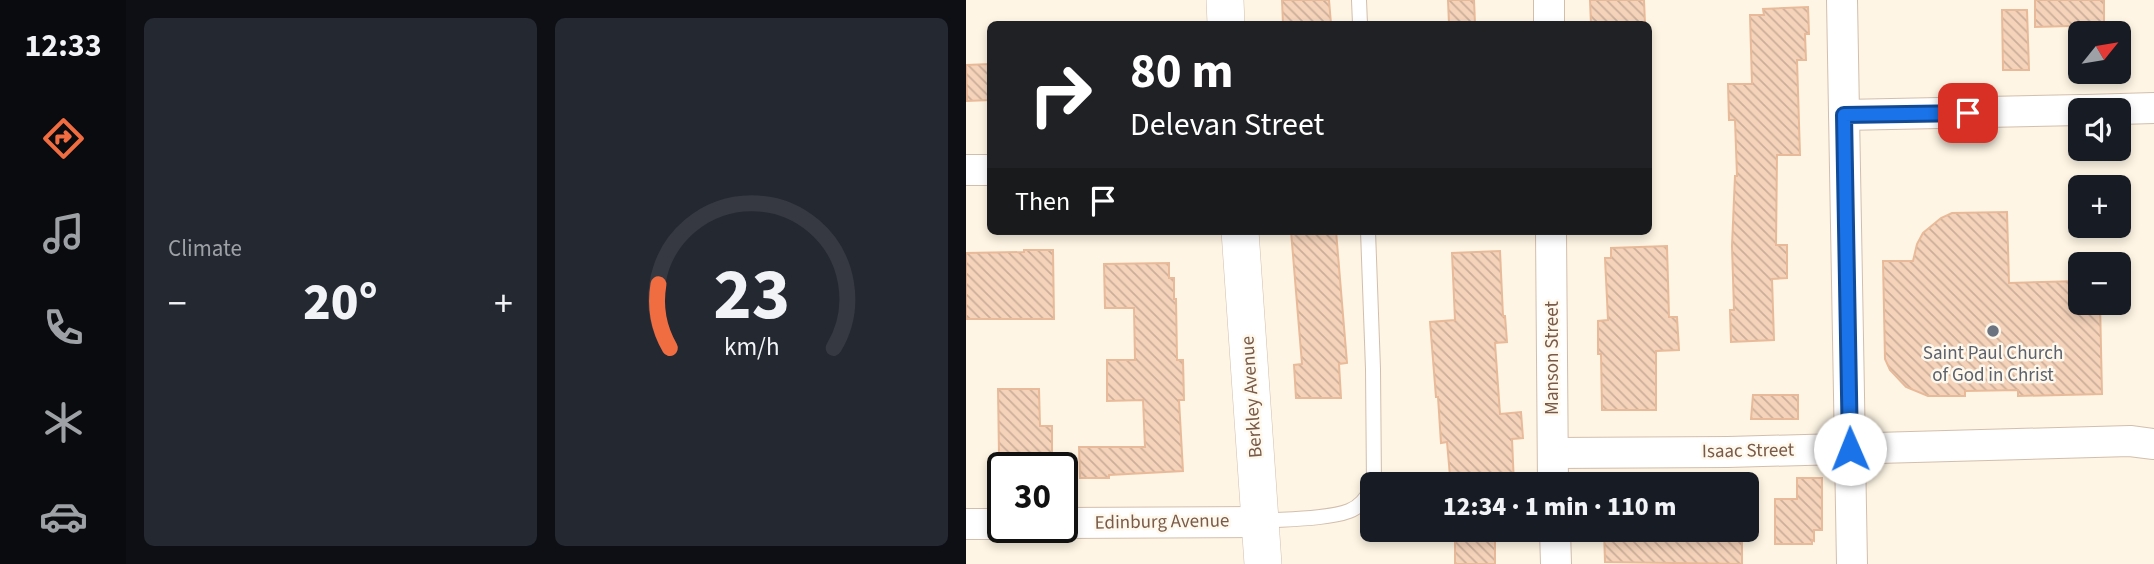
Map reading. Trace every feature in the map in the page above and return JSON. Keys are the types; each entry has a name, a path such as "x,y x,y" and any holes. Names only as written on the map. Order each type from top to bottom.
{"street":[{"path":"1225,0 1226,21"},
{"path":"1549,0 1549,21"},
{"path":"1842,0 1852,564"},
{"path":"2131,108 2154,107"},
{"path":"1844,115 2068,110"},
{"path":"966,170 987,170"},
{"name":"Berkley Avenue","path":"1240,235 1264,564"},
{"name":"Manson Street","path":"1551,235 1553,472"},
{"name":"Isaac Street","path":"1553,453 1728,452 2130,442 2154,444"},
{"name":"Edinburg Avenue","path":"1078,523 1261,522"},
{"path":"966,524 987,524"},
{"path":"1555,542 1556,564"}],"lane":[{"path":"1359,0 1360,21"},
{"path":"1367,235 1373,369 1373,472"},
{"path":"1261,522 1338,514 1360,504"}],"building":[{"path":"1282,0 1329,0 1331,21 1283,21"},
{"path":"1448,0 1474,0 1475,21 1449,21"},
{"path":"1590,0 1644,0 1645,21 1591,21"},
{"path":"2035,0 2104,0 2104,21 2068,21 2068,26 2035,27"},
{"path":"1808,7 1806,60 1797,60 1800,155 1777,155 1776,245 1787,245 1787,278 1772,279 1774,340 1731,342 1730,310 1734,310 1732,246 1737,176 1735,120 1729,120 1728,84 1752,84 1750,15 1764,15 1763,9"},
{"path":"2002,10 2027,10 2029,70 2003,70"},
{"path":"987,64 987,100 967,101 966,65"},
{"name":"Saint Paul Church of God in Christ","path":"2007,212 2009,283 2068,281 2068,315 2100,315 2102,394 2018,396 2018,390 1965,391 1965,396 1928,396 1906,387 1890,370 1885,359 1883,261 1913,261 1923,233 1941,218 1952,213"},
{"path":"1291,235 1336,235 1347,363 1339,364 1341,398 1296,398 1294,365 1302,364"},
{"path":"1667,246 1669,317 1677,317 1679,350 1656,351 1656,410 1602,410 1598,321 1608,320 1605,258 1611,258 1611,248"},
{"path":"1053,250 1054,319 966,319 966,253"},
{"path":"1500,251 1507,342 1495,343 1500,414 1521,412 1523,438 1512,439 1513,472 1450,472 1447,442 1441,443 1430,322 1455,320 1452,253"},
{"path":"1169,263 1169,278 1174,278 1176,299 1177,360 1183,360 1184,400 1179,400 1183,471 1080,478 1079,447 1145,447 1143,400 1107,401 1107,360 1135,360 1134,308 1105,308 1104,264"},
{"path":"998,389 1039,389 1040,426 1052,426 1052,452 999,452"},
{"path":"1753,395 1798,395 1798,419 1751,419"},
{"path":"1797,478 1822,478 1822,530 1814,530 1812,544 1775,544 1775,499 1797,499"},
{"path":"1455,542 1495,542 1495,564 1455,564"},
{"path":"1604,542 1742,542 1742,564 1605,562"}],"place":[{"name":"Saint Paul Church of God in Christ","path":"1993,331"}],"route":[{"path":"1850,449 1844,115 1968,113"}]}
